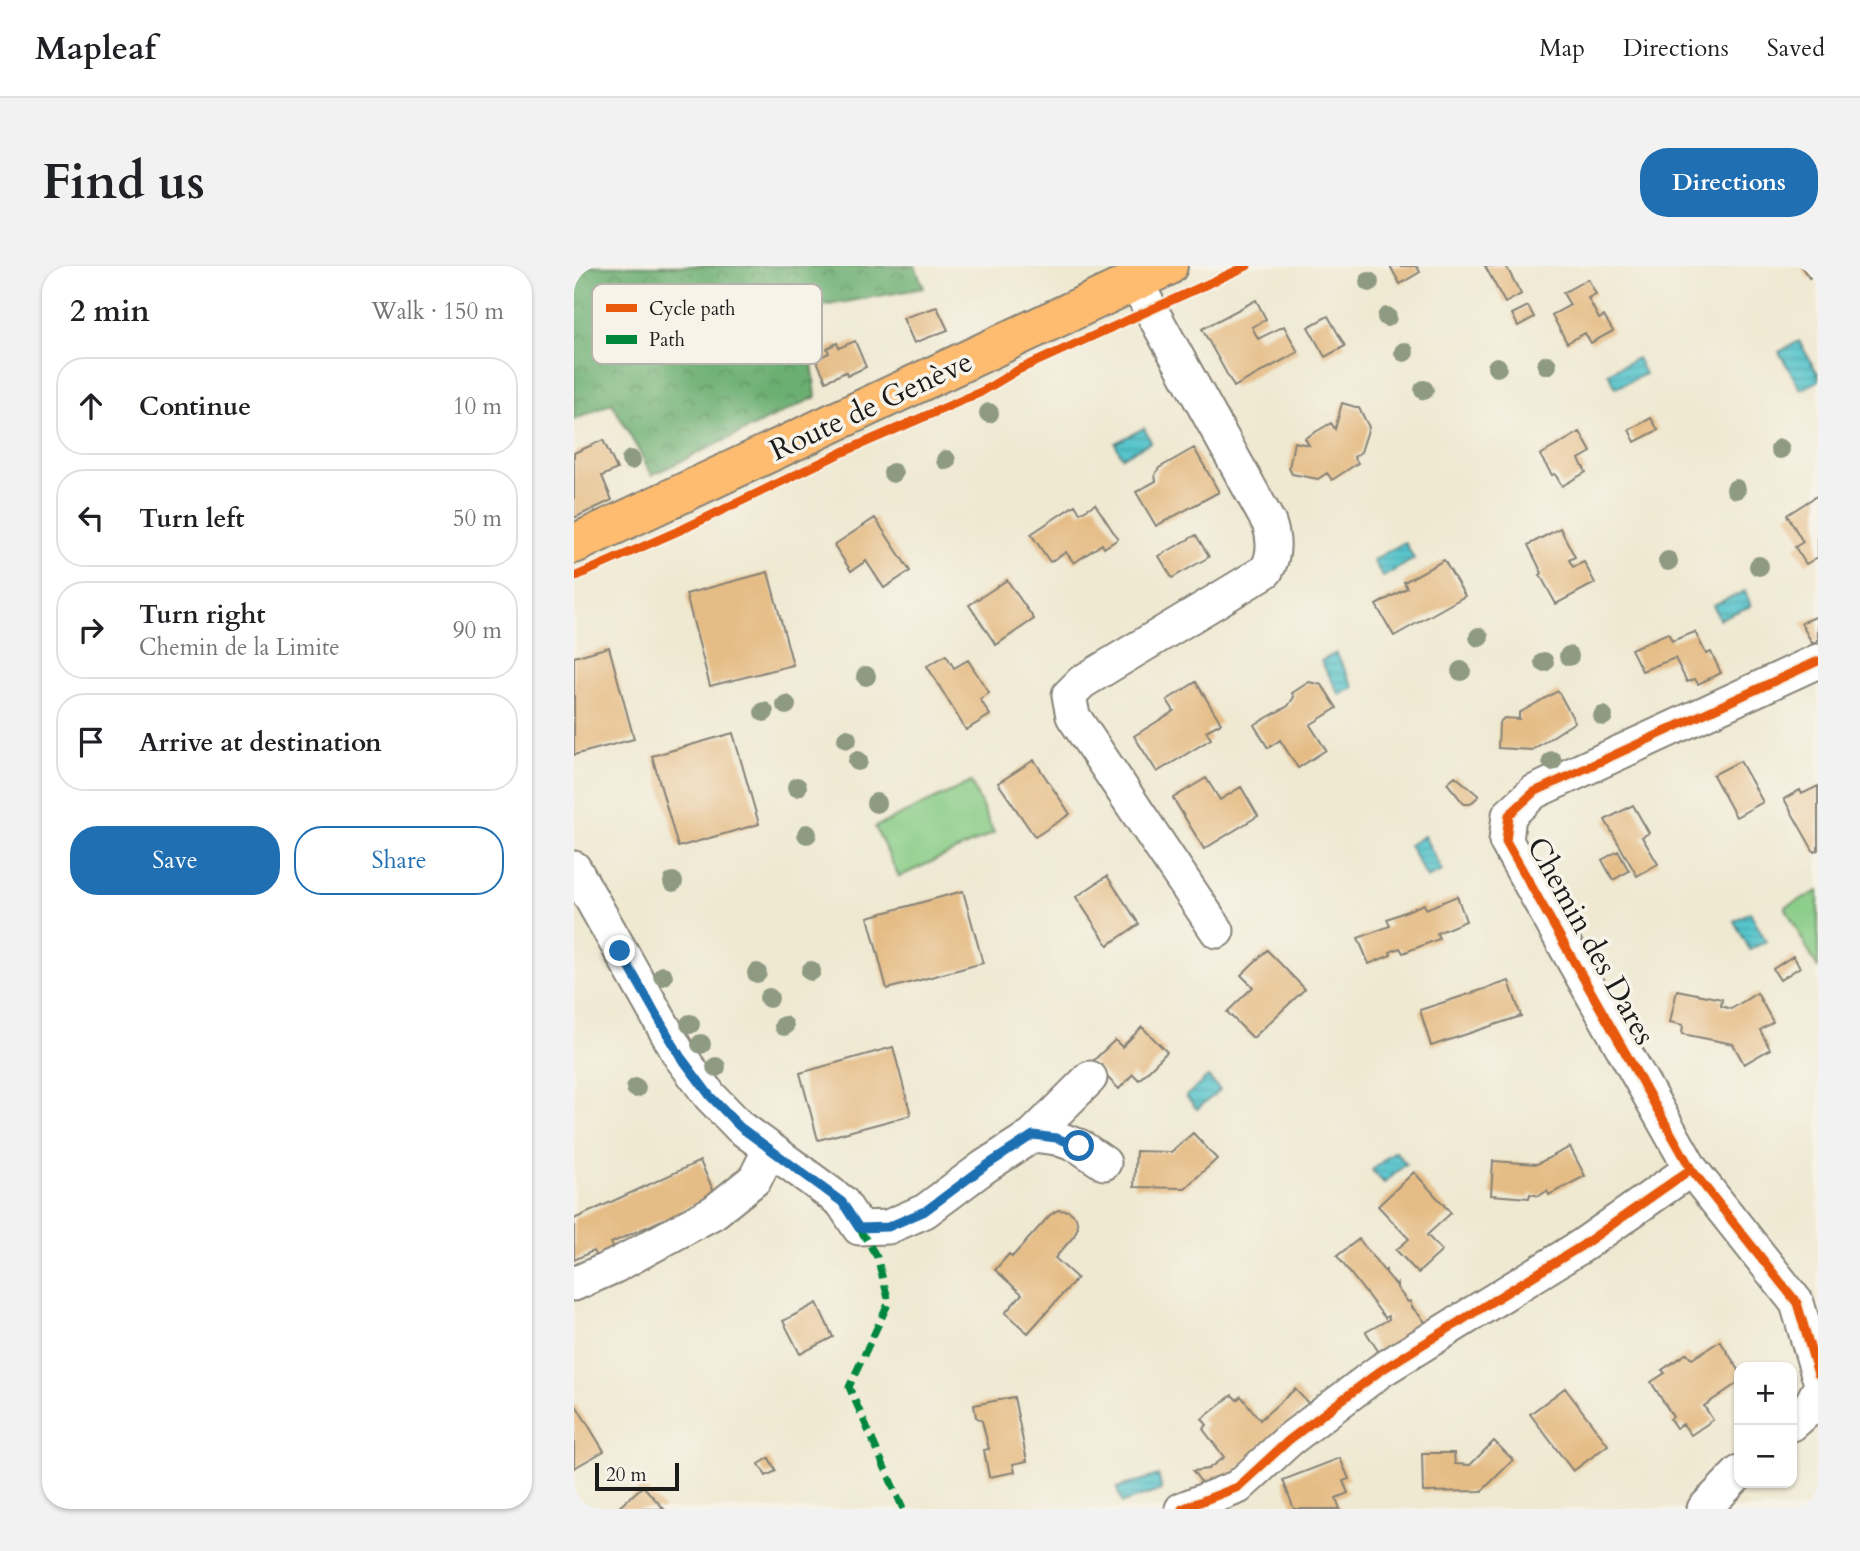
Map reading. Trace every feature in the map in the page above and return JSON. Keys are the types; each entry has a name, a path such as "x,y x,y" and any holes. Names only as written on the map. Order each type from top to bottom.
{"main road":[{"name":"Route de Genève","path":"574,544 1152,274"}],"street":[{"path":"1152,274 1269,523 1273,552 1266,571 1082,682 1069,695 1073,716 1217,930"},
{"name":"Chemin des Dares","path":"1818,661 1534,792 1509,816 1506,841 1691,1169 1797,1303 1818,1374"},
{"path":"574,868 680,1056 710,1096 740,1127 842,1202 859,1228 888,1227 925,1211 1033,1135 1090,1078"},
{"path":"1033,1135 1056,1138 1079,1146 1104,1163"},
{"path":"574,1284 615,1266 714,1212 755,1179 770,1149"},
{"path":"1182,1509 1238,1487 1289,1440 1380,1371 1583,1245 1691,1169"},
{"path":"1797,1419 1808,1410 1818,1391"},
{"path":"1704,1509 1734,1478"}],"green space":[{"path":"574,266 915,266 924,288 822,306 822,284 592,284 592,364 812,364 816,397 652,475 612,403 574,420"},
{"path":"971,782 994,833 899,877 875,827"},
{"path":"1818,891 1818,969 1785,907"}],"water":[{"path":"1799,341 1818,374 1818,381 1801,390 1779,352"},
{"path":"1637,358 1645,374 1616,388 1608,373"},
{"path":"1144,428 1151,442 1122,457 1115,443"},
{"path":"1405,542 1414,559 1383,577 1373,560"},
{"path":"1745,591 1751,606 1719,619 1713,605"},
{"path":"1336,653 1354,687 1340,695 1321,661"},
{"path":"1424,836 1442,871 1427,878 1409,845"},
{"path":"1750,912 1766,941 1750,950 1734,921"},
{"path":"1208,1077 1220,1090 1197,1109 1186,1096"},
{"path":"1395,1151 1406,1164 1384,1183 1372,1170"},
{"path":"1158,1475 1162,1490 1122,1503 1117,1488"}],"building":[{"path":"1390,266 1416,266 1420,272 1400,284"},
{"path":"1485,266 1506,266 1521,294 1505,303"},
{"path":"1801,266 1818,266 1818,272 1809,278"},
{"path":"1588,279 1596,294 1588,298 1599,319 1604,316 1613,331 1591,343 1585,333 1567,343 1552,315 1570,305 1563,293"},
{"path":"1256,300 1266,319 1252,327 1258,339 1284,326 1298,352 1234,387 1202,329"},
{"path":"1528,306 1534,317 1518,326 1512,314"},
{"path":"937,307 948,330 914,343 903,318"},
{"path":"1328,316 1345,346 1325,357 1308,327"},
{"path":"855,341 866,367 847,376 846,372 826,381 818,364 822,364 822,356 829,353 827,348 837,343 839,348"},
{"path":"1342,403 1359,408 1369,427 1361,452 1354,457 1358,463 1332,480 1327,473 1318,479 1292,474 1289,468 1294,442 1309,445 1305,438 1331,423 1335,429"},
{"path":"1651,418 1658,430 1635,442 1629,430"},
{"path":"1580,432 1591,452 1579,459 1586,472 1562,486 1540,455"},
{"path":"603,440 617,469 602,476 612,500 574,518 574,453"},
{"path":"1194,448 1219,492 1156,526 1136,492 1156,481 1155,475 1159,468"},
{"path":"1818,495 1818,557 1806,564 1795,547 1803,542 1787,515"},
{"path":"1095,504 1118,539 1104,548 1102,544 1074,563 1066,552 1050,562 1031,534 1075,505 1080,513"},
{"path":"875,518 910,571 884,588 866,561 851,571 834,545"},
{"path":"1560,528 1575,557 1569,560 1573,567 1584,562 1595,583 1556,604 1528,545"},
{"path":"1196,535 1209,557 1172,578 1159,556"},
{"path":"1444,560 1465,596 1394,636 1376,605 1407,588 1404,582"},
{"path":"768,572 793,665 710,686 686,594"},
{"path":"1007,580 1034,619 996,645 969,605"},
{"path":"1818,616 1818,641 1812,643 1801,623"},
{"path":"1695,632 1706,654 1711,652 1721,673 1698,684 1695,679 1687,682 1675,658 1642,671 1631,649 1668,633 1672,641"},
{"path":"609,647 634,739 574,755 574,657"},
{"path":"946,655 954,668 968,660 989,693 980,699 990,715 966,730 927,666"},
{"path":"1196,682 1221,723 1206,731 1211,739 1157,772 1134,736 1174,711 1167,700"},
{"path":"1309,682 1322,685 1337,708 1310,725 1326,750 1298,768 1280,740 1268,748 1254,725 1288,706 1294,697 1292,693"},
{"path":"1558,691 1575,722 1532,750 1498,748 1499,723 1504,718 1519,719 1519,713"},
{"path":"733,733 759,824 678,847 652,756"},
{"path":"1034,760 1070,814 1035,837 998,783"},
{"path":"1740,761 1763,802 1736,817 1713,775"},
{"path":"1455,776 1479,796 1470,804 1464,804 1447,783"},
{"path":"1206,778 1220,800 1241,787 1258,816 1204,849 1173,798"},
{"path":"1818,786 1818,850 1814,852 1784,799 1800,790 1802,794"},
{"path":"1633,805 1649,833 1642,837 1658,864 1637,876 1605,820"},
{"path":"1618,851 1629,871 1613,880 1602,860"},
{"path":"1107,876 1139,924 1108,945 1076,897"},
{"path":"963,891 983,963 887,989 868,917"},
{"path":"1457,896 1466,921 1437,933 1439,939 1403,953 1400,948 1369,964 1358,938 1390,926 1387,919 1424,904 1426,909"},
{"path":"1267,950 1305,989 1253,1038 1227,1012 1253,987 1241,975"},
{"path":"1793,956 1800,967 1780,980 1773,969"},
{"path":"1509,981 1521,1016 1431,1046 1420,1010"},
{"path":"1677,990 1722,999 1721,1006 1731,1009 1757,993 1773,1022 1760,1030 1770,1049 1744,1064 1733,1044 1682,1034 1683,1025 1670,1022"},
{"path":"1142,1027 1167,1052 1139,1080 1133,1074 1119,1089 1092,1062 1115,1040 1122,1047"},
{"path":"893,1047 911,1115 818,1140 800,1073"},
{"path":"1193,1133 1217,1159 1185,1188 1134,1187 1136,1151 1171,1152"},
{"path":"1570,1147 1585,1176 1549,1195 1547,1191 1539,1196 1530,1194 1529,1198 1491,1195 1493,1161 1537,1164"},
{"path":"700,1161 715,1194 681,1210 684,1216 666,1224 664,1219 611,1243 613,1248 596,1256 593,1251 574,1260 574,1219"},
{"path":"1414,1172 1451,1213 1427,1235 1442,1251 1418,1273 1396,1250 1409,1239 1378,1206"},
{"path":"1058,1210 1069,1211 1076,1217 1078,1227 1074,1236 1055,1258 1077,1278 1028,1333 1005,1313 1022,1294 995,1270 1009,1254 1012,1257 1050,1215"},
{"path":"1359,1239 1428,1325 1380,1354 1366,1332 1389,1319 1388,1316 1385,1318 1337,1256"},
{"path":"817,1303 833,1337 800,1354 783,1321"},
{"path":"1720,1341 1734,1362 1734,1385 1704,1406 1713,1420 1691,1435 1683,1424 1676,1428 1670,1419 1673,1417 1651,1382 1665,1373 1662,1370 1687,1353 1692,1359"},
{"path":"1565,1388 1608,1445 1573,1471 1530,1414"},
{"path":"1295,1389 1309,1404 1220,1485 1206,1489 1193,1471 1208,1469 1224,1457 1203,1429 1207,1425 1202,1419 1232,1395 1237,1400 1241,1396 1260,1420"},
{"path":"1014,1397 1027,1461 1013,1464 1015,1472 989,1477 984,1450 989,1449 982,1421 976,1417 974,1405"},
{"path":"574,1402 604,1451 574,1468"},
{"path":"1494,1441 1513,1460 1482,1491 1423,1492 1422,1453 1454,1453 1455,1464 1470,1465"},
{"path":"769,1458 776,1471 766,1476 759,1464"},
{"path":"1340,1458 1349,1479 1343,1481 1348,1493 1336,1498 1340,1509 1294,1509 1283,1480"},
{"path":"643,1486 664,1509 617,1509"}],"marked path":[{"path":"859,1228 877,1257 889,1302 849,1387 903,1509"}],"cycle path":[{"path":"574,577 685,528 843,452 981,392 1018,370 1247,266"},
{"path":"1818,661 1534,792 1509,815 1506,841 1691,1169 1797,1303 1818,1374"},
{"path":"1182,1509 1238,1487 1289,1440 1380,1371 1583,1245 1691,1169"}],"route":[{"path":"620,951 680,1056 710,1096 740,1127 842,1202 859,1228 888,1227 925,1211 1033,1135 1056,1138 1079,1146"}]}
